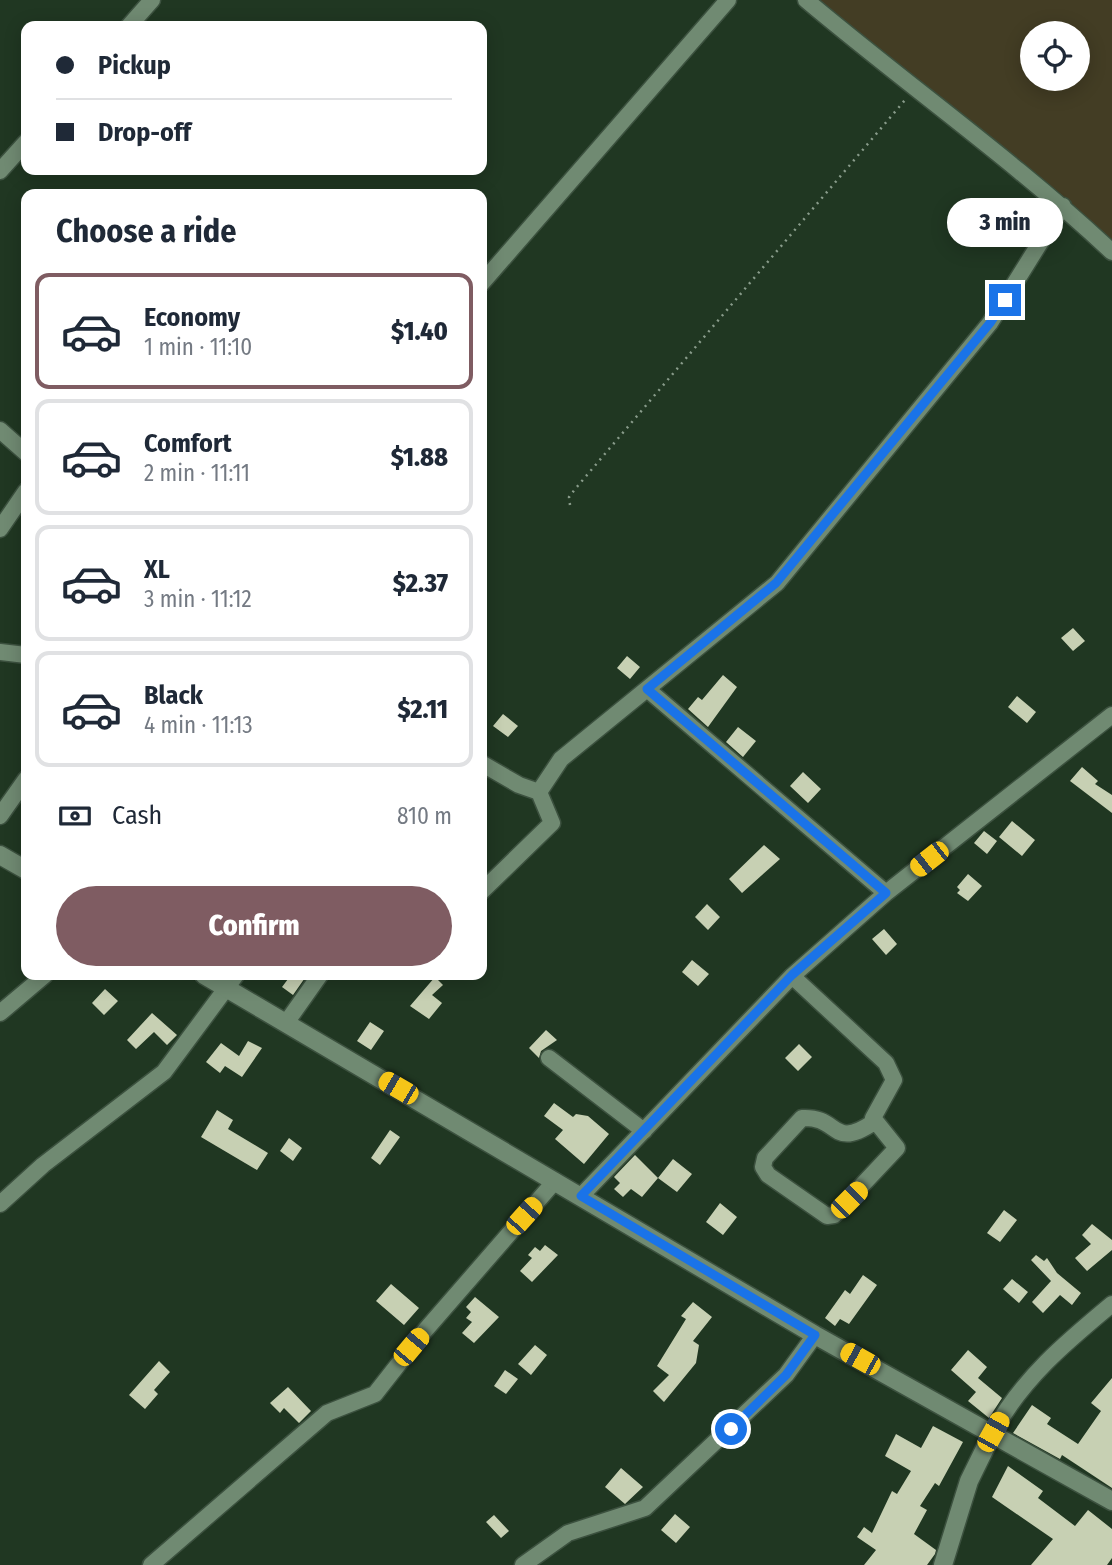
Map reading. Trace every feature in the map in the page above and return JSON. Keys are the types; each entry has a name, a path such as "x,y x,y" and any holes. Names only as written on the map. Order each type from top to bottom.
{"street":[{"path":"133,21 152,0"},
{"path":"487,277 727,0"},
{"path":"806,0 914,90 1063,206 1112,252"},
{"path":"0,171 21,148"},
{"path":"539,792 549,773 561,759 776,583 990,323 1063,206"},
{"path":"0,430 21,449"},
{"path":"0,529 21,498"},
{"path":"0,652 21,654"},
{"path":"647,689 886,893"},
{"path":"581,1196 792,975 886,893 1109,724"},
{"path":"487,766 519,785 539,792 552,823 487,886"},
{"path":"0,817 21,786"},
{"path":"0,855 21,867"},
{"path":"792,975 886,1063 892,1072 894,1080 873,1116 874,1122 897,1146 897,1150 834,1215 821,1214 768,1175 763,1167 765,1158 802,1118 812,1117 846,1135 856,1134 874,1122"},
{"path":"0,1013 39,980"},
{"path":"286,1023 316,980"},
{"path":"0,1204 43,1165 157,1079 231,982 286,1023 815,1335 993,1432 1112,1501"},
{"path":"549,1058 643,1131"},
{"path":"151,1565 327,1413 375,1394 422,1335 555,1181"},
{"path":"943,1565 965,1493 1009,1404 1051,1355 1112,1304"},
{"path":"523,1565 568,1533 645,1508 786,1375 815,1335"}],"path":[{"path":"570,505 569,497 576,488 914,90"}],"shaded area":[{"path":"809,0 1112,0 1112,252"}],"building":[{"path":"1073,628 1085,641 1073,651 1061,638"},
{"path":"627,656 640,667 630,679 617,668"},
{"path":"723,675 737,687 708,727 688,709 698,697 702,700"},
{"path":"1017,696 1036,712 1027,723 1008,707"},
{"path":"503,714 518,726 508,737 493,726"},
{"path":"738,727 756,741 743,757 726,742"},
{"path":"1082,767 1098,781 1095,784 1112,795 1112,813 1070,781"},
{"path":"803,772 821,789 808,803 790,786"},
{"path":"1012,821 1035,840 1022,856 999,837"},
{"path":"984,831 997,841 987,854 974,843"},
{"path":"764,845 780,859 742,893 729,879"},
{"path":"968,874 982,886 968,901 957,893 960,890 957,887"},
{"path":"707,904 720,917 708,930 695,917"},
{"path":"884,929 897,944 886,955 872,939"},
{"path":"692,960 709,974 698,986 682,972"},
{"path":"287,980 304,980 293,995 282,987"},
{"path":"432,980 438,980 443,985 432,995 442,1003 429,1019 410,1006"},
{"path":"105,989 118,1001 104,1015 92,1003"},
{"path":"152,1013 177,1035 167,1045 154,1032 136,1049 127,1040"},
{"path":"370,1022 384,1031 371,1050 357,1041"},
{"path":"546,1030 557,1040 541,1051 539,1058 529,1048"},
{"path":"248,1041 262,1048 242,1077 225,1066 220,1073 206,1062 221,1043 239,1056"},
{"path":"799,1044 812,1057 798,1071 785,1058"},
{"path":"554,1103 573,1117 576,1114 588,1116 609,1134 584,1164 555,1139 563,1130 544,1116"},
{"path":"217,1110 233,1120 228,1129 268,1153 257,1170 201,1137"},
{"path":"390,1130 400,1137 380,1165 371,1158"},
{"path":"289,1138 302,1148 293,1161 280,1151"},
{"path":"635,1155 658,1178 642,1197 631,1189 623,1197 614,1189 620,1183 614,1177"},
{"path":"673,1159 692,1174 677,1192 658,1178"},
{"path":"720,1203 737,1217 723,1235 706,1222"},
{"path":"1004,1210 1017,1220 1000,1242 987,1233"},
{"path":"1092,1224 1112,1240 1112,1250 1087,1271 1075,1258 1091,1244 1082,1235"},
{"path":"545,1245 558,1255 532,1282 520,1271 532,1258 528,1255 535,1247 540,1251"},
{"path":"1036,1255 1044,1261 1047,1258 1057,1273 1081,1293 1072,1305 1060,1295 1043,1313 1032,1302 1051,1281 1031,1260"},
{"path":"863,1275 877,1285 849,1324 840,1319 835,1326 825,1318 845,1290 850,1294"},
{"path":"1012,1279 1028,1292 1019,1303 1003,1289"},
{"path":"391,1284 419,1308 404,1325 376,1301"},
{"path":"475,1297 499,1317 474,1343 462,1333 472,1322 466,1318 471,1312 466,1307"},
{"path":"693,1302 712,1317 693,1341 699,1345 696,1363 664,1402 653,1391 669,1375 657,1366 686,1319 681,1316"},
{"path":"535,1345 547,1355 531,1375 518,1364"},
{"path":"968,1350 987,1367 978,1378 1002,1398 989,1418 968,1401 976,1392 951,1370"},
{"path":"159,1361 170,1372 154,1390 158,1394 145,1409 129,1395"},
{"path":"505,1370 518,1379 506,1394 494,1386"},
{"path":"1112,1378 1112,1488 1062,1455 1060,1459 1013,1433 1032,1405 1051,1418 1047,1424 1078,1444 1101,1411 1091,1403"},
{"path":"288,1387 311,1411 299,1423 284,1408 280,1413 270,1403"},
{"path":"933,1426 963,1442 939,1486 935,1483 920,1506 927,1510 914,1534 936,1550 935,1554 927,1565 864,1565 876,1550 857,1537 864,1527 872,1533 892,1491 897,1494 911,1471 885,1456 896,1434 921,1448"},
{"path":"1008,1466 1043,1491 1038,1498 1075,1526 1088,1510 1112,1529 1112,1558 1107,1565 1031,1565 1053,1539 992,1497"},
{"path":"621,1468 643,1487 625,1504 605,1487"},
{"path":"675,1514 690,1527 676,1543 661,1530"},
{"path":"494,1515 509,1531 501,1538 486,1522"}],"route":[{"path":"731,1429 797,1363 815,1335 581,1196 792,975 886,893 647,689 776,583 816,531 990,323 1005,300"}]}
